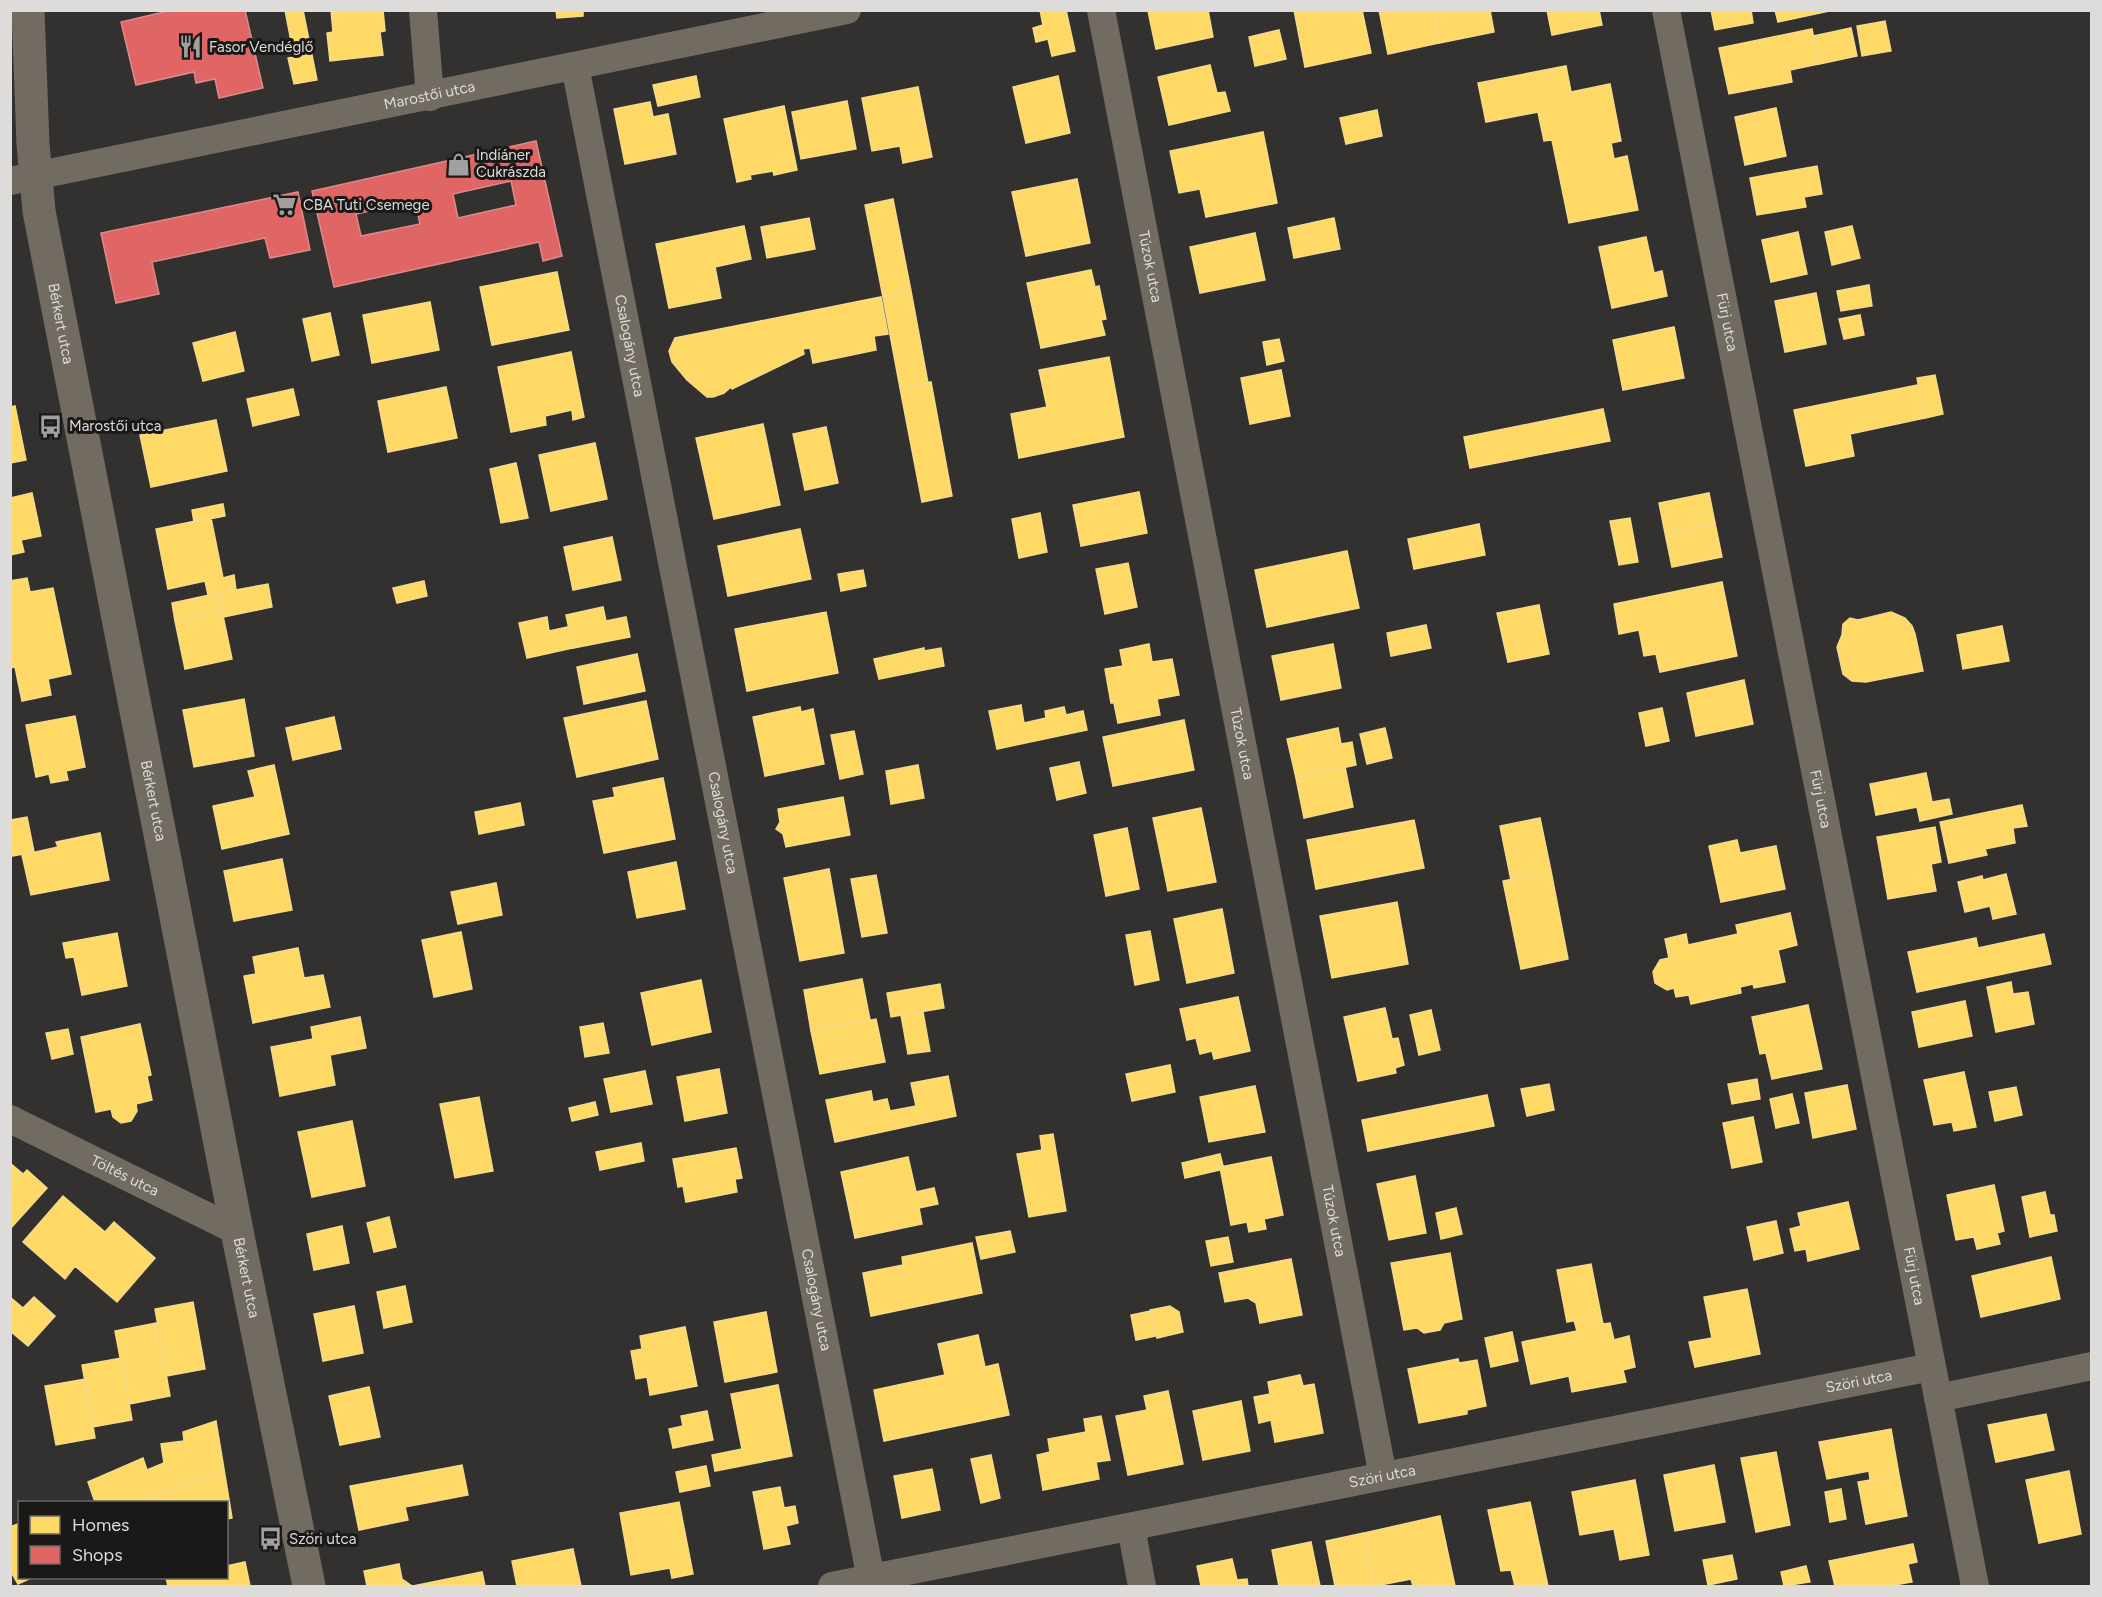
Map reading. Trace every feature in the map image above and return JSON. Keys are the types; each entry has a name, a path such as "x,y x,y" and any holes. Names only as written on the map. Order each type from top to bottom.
{"street":[{"name":"Bérkert utca","path":"28,10 23,179 39,211 237,1231 309,1587"},
{"path":"423,10 430,97"},
{"name":"Túzok utca","path":"1101,10 1383,1476"},
{"name":"Fürj utca","path":"1666,10 1975,1587"},
{"name":"Marostői utca","path":"23,179 837,12"},
{"name":"Csalogány utca","path":"575,66 871,1579"},
{"name":"Töltés utca","path":"10,1119 237,1231"},
{"path":"1938,1398 2091,1366"},
{"name":"Szöri utca","path":"832,1587 1931,1367"},
{"path":"1131,1527 1142,1587"}],"building: Homes":[{"path":"285,10 303,10 317,80 294,84 288,58 294,57"},
{"path":"331,10 383,10 385,31 380,32 383,55 330,61 327,33 333,32"},
{"path":"556,10 583,10 583,16 557,18"},
{"path":"1040,10 1066,10 1075,51 1052,56 1048,39 1036,42 1033,28 1043,25"},
{"path":"1208,10 1213,37 1156,49 1148,11"},
{"path":"1294,10 1362,10 1371,53 1305,67"},
{"path":"1379,10 1432,10 1439,43 1388,54"},
{"path":"1432,10 1490,10 1494,32 1439,43"},
{"path":"1547,10 1599,10 1602,25 1552,35"},
{"path":"1711,10 1751,10 1753,23 1715,30"},
{"path":"1775,10 1834,10 1778,22"},
{"path":"1885,21 1891,51 1862,56 1857,26"},
{"path":"1851,28 1857,56 1819,64 1813,36"},
{"path":"1812,29 1819,64 1790,70 1792,82 1729,94 1719,48"},
{"path":"1279,30 1286,59 1255,66 1249,37"},
{"path":"1210,65 1217,93 1225,92 1230,111 1169,125 1158,77"},
{"path":"1566,66 1571,92 1610,84 1621,141 1611,143 1614,159 1627,156 1638,210 1569,223 1552,140 1544,141 1538,112 1486,122 1478,83"},
{"path":"696,76 700,97 658,106 653,85"},
{"path":"1058,76 1070,133 1026,143 1013,87"},
{"path":"918,87 932,157 903,163 900,146 872,151 862,98"},
{"path":"847,101 856,149 801,159 792,112"},
{"path":"650,102 653,117 668,114 676,154 625,164 614,109"},
{"path":"784,106 797,170 774,175 773,171 750,175 751,179 737,182 724,119"},
{"path":"1776,108 1786,156 1745,165 1735,117"},
{"path":"1377,110 1382,136 1346,144 1340,118"},
{"path":"1263,132 1277,203 1206,217 1200,189 1179,193 1170,151"},
{"path":"1817,166 1822,194 1804,197 1806,207 1757,215 1750,178"},
{"path":"1077,179 1090,243 1026,256 1012,192"},
{"path":"893,199 911,291 883,297 865,205"},
{"path":"809,218 815,249 767,258 761,227"},
{"path":"1334,218 1340,249 1294,258 1288,228"},
{"path":"744,226 751,259 715,267 721,298 669,308 656,244"},
{"path":"1852,226 1860,258 1832,265 1825,232"},
{"path":"1798,232 1807,274 1771,282 1762,240"},
{"path":"1255,233 1265,280 1200,293 1190,247"},
{"path":"1646,237 1654,273 1662,271 1667,296 1612,308 1599,247"},
{"path":"1091,270 1095,287 1099,286 1106,319 1101,320 1105,335 1041,348 1027,283"},
{"path":"557,272 569,330 492,345 480,287"},
{"path":"1869,285 1872,306 1841,311 1837,291"},
{"path":"911,291 928,383 900,388 883,297"},
{"path":"1816,293 1826,344 1785,352 1775,301"},
{"path":"881,297 888,334 874,336 876,350 813,363 810,348 803,349 804,354 713,397 707,397 687,380 672,362 669,351 675,338"},
{"path":"430,302 439,350 372,363 363,315"},
{"path":"330,313 339,355 312,361 303,319"},
{"path":"1860,315 1864,335 1844,339 1839,319"},
{"path":"1674,327 1684,378 1623,390 1613,340"},
{"path":"235,332 244,371 203,381 193,343"},
{"path":"1279,339 1284,361 1267,365 1263,342"},
{"path":"571,352 584,417 573,420 572,410 545,416 546,425 511,432 498,367"},
{"path":"1109,357 1124,437 1019,458 1011,414 1047,407 1039,370"},
{"path":"1281,370 1290,416 1250,424 1241,378"},
{"path":"1935,375 1943,414 1925,418 1917,378"},
{"path":"931,382 952,496 922,502 900,388"},
{"path":"1918,385 1925,418 1850,434 1854,456 1806,466 1794,410"},
{"path":"446,387 457,438 388,452 378,401"},
{"path":"293,389 299,415 253,426 247,399"},
{"path":"15,406 26,460 10,463 10,407"},
{"path":"1603,409 1610,441 1470,468 1464,437"},
{"path":"216,420 227,471 151,487 140,435"},
{"path":"763,424 780,505 714,519 696,438"},
{"path":"826,427 838,483 805,490 793,434"},
{"path":"595,443 607,499 551,511 539,455"},
{"path":"516,463 528,518 501,523 490,469"},
{"path":"1139,492 1147,533 1081,546 1073,505"},
{"path":"32,493 41,536 21,540 24,552 10,555 10,498"},
{"path":"1709,493 1715,523 1665,533 1659,503"},
{"path":"223,504 225,516 194,522 192,510"},
{"path":"1040,513 1047,552 1019,558 1012,519"},
{"path":"211,518 223,578 234,575 236,590 208,595 205,581 168,589 156,529"},
{"path":"1630,518 1638,562 1619,565 1610,521"},
{"path":"1715,523 1722,557 1672,567 1665,533"},
{"path":"1479,524 1485,555 1414,569 1408,539"},
{"path":"800,529 811,579 728,596 718,546"},
{"path":"612,537 621,580 573,590 564,547"},
{"path":"1347,551 1359,608 1267,627 1255,570"},
{"path":"1128,563 1137,607 1105,614 1096,569"},
{"path":"863,570 866,586 841,591 838,574"},
{"path":"27,578 30,592 53,588 71,674 48,679 51,695 22,701 15,667 10,668 10,581"},
{"path":"424,581 427,596 397,603 393,588"},
{"path":"1722,582 1737,656 1660,672 1656,654 1644,656 1639,630 1619,634 1614,604"},
{"path":"268,584 272,607 223,617 219,593"},
{"path":"219,593 222,611 175,621 172,603"},
{"path":"1539,605 1549,654 1508,662 1497,613"},
{"path":"603,607 606,621 626,617 630,637 573,648 566,615"},
{"path":"222,611 232,659 185,669 175,621"},
{"path":"826,612 838,673 747,691 735,629"},
{"path":"1891,612 1905,618 1912,626 1923,671 1866,682 1852,681 1843,674 1837,647 1842,635 1843,624 1850,618 1858,620"},
{"path":"547,617 549,631 568,627 573,648 527,658 519,623"},
{"path":"1426,625 1431,648 1391,656 1387,633"},
{"path":"2002,626 2009,661 1963,669 1957,635"},
{"path":"1149,644 1152,662 1172,659 1179,695 1157,699 1160,715 1118,723 1114,703 1111,703 1105,669 1123,666 1120,650"},
{"path":"1333,644 1341,688 1281,700 1272,656"},
{"path":"924,648 924,651 941,648 944,666 879,679 874,659"},
{"path":"637,654 645,691 584,704 577,667"},
{"path":"1744,680 1753,724 1696,736 1687,693"},
{"path":"244,699 254,756 194,767 183,710"},
{"path":"646,701 658,759 577,777 564,718"},
{"path":"1021,705 1024,723 1046,718 1045,711 1064,707 1066,715 1083,711 1087,730 997,749 989,711"},
{"path":"800,707 801,712 813,709 824,764 765,776 753,717"},
{"path":"1662,708 1669,741 1646,746 1639,713"},
{"path":"75,716 85,767 66,771 68,780 51,783 49,774 36,777 26,725"},
{"path":"334,717 341,749 293,760 286,728"},
{"path":"1184,720 1194,770 1113,786 1103,737"},
{"path":"1338,728 1341,744 1352,742 1356,765 1296,778 1287,739"},
{"path":"1385,728 1392,758 1367,764 1360,734"},
{"path":"854,731 863,774 840,779 831,735"},
{"path":"1079,762 1086,793 1057,800 1050,768"},
{"path":"274,765 289,834 222,849 213,806 255,797 248,771"},
{"path":"918,765 924,798 891,804 886,771"},
{"path":"1345,767 1353,807 1304,818 1296,778"},
{"path":"1926,773 1932,802 1949,799 1952,814 1920,821 1917,807 1876,815 1870,784"},
{"path":"663,778 675,839 604,853 593,801 615,797 613,788"},
{"path":"843,797 850,835 786,847 783,834 776,829 780,822 778,809"},
{"path":"520,803 524,825 479,834 475,812"},
{"path":"2022,805 2027,826 2013,828 2015,843 1985,849 1987,855 1949,863 1940,822"},
{"path":"1201,808 1216,882 1168,891 1153,818"},
{"path":"27,817 34,852 12,856 10,820"},
{"path":"1540,818 1551,871 1511,880 1500,826"},
{"path":"1414,820 1424,868 1316,889 1307,840"},
{"path":"1935,827 1941,862 1931,864 1936,891 1888,899 1877,837"},
{"path":"1127,828 1139,889 1106,896 1094,835"},
{"path":"100,833 109,880 31,895 22,855 58,847 56,842"},
{"path":"1737,840 1740,853 1776,846 1785,889 1721,902 1709,846"},
{"path":"282,859 292,910 234,921 224,871"},
{"path":"676,862 685,909 637,918 628,872"},
{"path":"829,869 844,953 800,961 784,878"},
{"path":"1551,871 1568,959 1521,969 1503,881"},
{"path":"2006,874 2016,914 1993,919 1990,906 1965,912 1958,882 1982,876 1983,880"},
{"path":"876,875 887,933 862,937 851,879"},
{"path":"496,883 502,915 458,924 451,892"},
{"path":"1397,902 1408,964 1332,978 1320,916"},
{"path":"1222,909 1234,973 1187,983 1174,919"},
{"path":"1790,913 1797,945 1778,950 1785,982 1754,988 1753,984 1740,987 1741,993 1691,1004 1689,995 1676,997 1674,988 1667,990 1655,983 1653,972 1660,960 1669,958 1665,939 1686,934 1688,945 1738,934 1736,925"},
{"path":"1150,931 1159,980 1135,985 1126,935"},
{"path":"461,932 472,989 434,997 422,940"},
{"path":"117,933 127,986 82,995 74,957 66,958 63,943"},
{"path":"2044,934 2051,964 1917,992 1908,952 1976,938 1978,948"},
{"path":"298,948 304,978 323,975 330,1007 253,1023 244,976 256,974 253,957"},
{"path":"862,979 870,1020 811,1031 804,990"},
{"path":"701,980 711,1032 652,1045 641,993"},
{"path":"2011,982 2013,994 2028,992 2034,1024 1996,1032 1987,987"},
{"path":"940,984 944,1008 891,1017 887,993"},
{"path":"1238,997 1250,1051 1214,1059 1212,1051 1200,1054 1196,1038 1187,1040 1180,1009"},
{"path":"1965,1001 1972,1036 1919,1047 1912,1012"},
{"path":"1808,1005 1822,1069 1772,1079 1766,1053 1760,1054 1752,1017"},
{"path":"1385,1008 1392,1039 1398,1038 1404,1065 1395,1068 1396,1073 1358,1081 1344,1017"},
{"path":"1431,1010 1440,1050 1419,1055 1410,1015"},
{"path":"923,1012 930,1051 908,1054 901,1015"},
{"path":"360,1017 366,1048 330,1055 335,1085 280,1096 271,1047 313,1039 311,1027"},
{"path":"876,1019 885,1062 820,1074 811,1031"},
{"path":"603,1023 609,1053 585,1057 580,1027"},
{"path":"140,1024 151,1075 147,1076 152,1100 136,1104 137,1111 131,1121 121,1123 113,1117 111,1109 96,1112 81,1037"},
{"path":"68,1029 73,1054 52,1059 46,1033"},
{"path":"1170,1065 1175,1092 1132,1101 1126,1074"},
{"path":"719,1069 727,1113 685,1121 677,1077"},
{"path":"645,1071 652,1104 611,1112 604,1079"},
{"path":"1964,1072 1976,1127 1954,1131 1952,1122 1934,1125 1924,1080"},
{"path":"948,1076 956,1116 835,1142 826,1100 871,1091 873,1102 887,1099 890,1111 916,1106 911,1083"},
{"path":"1757,1079 1760,1099 1732,1104 1728,1084"},
{"path":"1549,1084 1554,1110 1527,1116 1521,1089"},
{"path":"1847,1085 1856,1129 1813,1138 1805,1093"},
{"path":"1255,1086 1265,1132 1209,1142 1200,1097"},
{"path":"2016,1087 2022,1115 1995,1121 1989,1092"},
{"path":"1792,1094 1799,1123 1776,1128 1770,1099"},
{"path":"1487,1095 1494,1126 1368,1151 1362,1120"},
{"path":"479,1097 493,1171 455,1178 440,1104"},
{"path":"595,1102 598,1115 572,1121 569,1108"},
{"path":"1753,1117 1762,1162 1732,1168 1723,1123"},
{"path":"352,1121 365,1186 312,1197 298,1132"},
{"path":"1053,1134 1066,1211 1029,1217 1017,1154 1042,1150 1040,1136"},
{"path":"641,1143 644,1161 600,1170 596,1152"},
{"path":"736,1148 742,1178 735,1179 737,1192 686,1202 683,1186 678,1187 673,1159"},
{"path":"1220,1154 1223,1166 1220,1170 1185,1178 1182,1163"},
{"path":"908,1157 916,1192 934,1188 938,1204 919,1208 922,1224 855,1238 841,1172"},
{"path":"1271,1157 1283,1215 1264,1219 1266,1229 1249,1232 1247,1222 1231,1225 1220,1167"},
{"path":"10,1163 23,1174 10,1188"},
{"path":"27,1170 47,1188 10,1229 10,1188"},
{"path":"1415,1176 1426,1233 1389,1240 1377,1184"},
{"path":"1994,1185 2004,1231 1997,1233 2000,1244 1977,1249 1974,1237 1956,1240 1947,1195"},
{"path":"2045,1192 2050,1215 2054,1215 2057,1231 2030,1237 2022,1197"},
{"path":"63,1196 105,1232 114,1222 155,1258 117,1302 75,1266 65,1279 23,1242"},
{"path":"1848,1202 1859,1249 1808,1261 1806,1249 1795,1251 1790,1229 1801,1226 1798,1213"},
{"path":"1456,1208 1462,1234 1441,1239 1436,1213"},
{"path":"389,1217 396,1247 374,1252 367,1223"},
{"path":"1776,1221 1783,1253 1754,1260 1747,1227"},
{"path":"342,1226 349,1263 314,1270 307,1234"},
{"path":"1010,1231 1015,1252 981,1259 976,1237"},
{"path":"1228,1237 1233,1262 1211,1266 1206,1241"},
{"path":"972,1243 982,1293 871,1316 863,1273 903,1265 902,1257"},
{"path":"1450,1253 1462,1319 1444,1323 1440,1330 1424,1333 1417,1328 1404,1330 1391,1263"},
{"path":"2051,1257 2060,1299 1981,1317 1972,1276"},
{"path":"1291,1259 1302,1315 1260,1323 1256,1303 1248,1298 1225,1302 1219,1273"},
{"path":"1591,1264 1601,1315 1567,1322 1557,1270"},
{"path":"405,1286 412,1322 384,1328 377,1292"},
{"path":"1747,1289 1760,1354 1695,1367 1689,1342 1712,1338 1704,1297"},
{"path":"10,1297 23,1308 34,1297 55,1316 28,1346 10,1331"},
{"path":"193,1302 205,1369 167,1376 155,1309"},
{"path":"354,1306 363,1353 323,1361 314,1314"},
{"path":"1170,1306 1179,1312 1183,1332 1157,1338 1150,1310"},
{"path":"1151,1311 1156,1336 1136,1340 1131,1315"},
{"path":"766,1312 777,1372 725,1382 714,1322"},
{"path":"1601,1315 1603,1324 1610,1323 1614,1340 1629,1336 1635,1367 1623,1370 1626,1382 1572,1392 1569,1376 1531,1384 1522,1342 1577,1331 1574,1320"},
{"path":"157,1323 170,1396 129,1404 115,1331"},
{"path":"685,1327 697,1386 650,1395 647,1377 636,1379 631,1351 642,1349 640,1336"},
{"path":"1512,1332 1518,1361 1491,1367 1485,1338"},
{"path":"978,1335 985,1367 998,1364 1009,1415 884,1441 874,1390 945,1375 938,1344"},
{"path":"121,1358 132,1420 93,1427 82,1365"},
{"path":"1458,1359 1459,1363 1477,1360 1486,1406 1467,1410 1467,1414 1419,1423 1408,1369"},
{"path":"1300,1375 1303,1386 1314,1384 1323,1433 1275,1442 1271,1420 1259,1423 1254,1397 1270,1394 1268,1382"},
{"path":"85,1379 95,1438 56,1445 45,1386"},
{"path":"778,1385 792,1456 715,1471 712,1455 742,1449 731,1394"},
{"path":"369,1387 380,1437 340,1445 329,1396"},
{"path":"1168,1391 1183,1464 1128,1475 1116,1416 1147,1410 1144,1396"},
{"path":"1241,1401 1250,1451 1203,1460 1193,1411"},
{"path":"707,1411 713,1440 673,1448 669,1429 683,1426 681,1416"},
{"path":"2046,1414 2054,1450 1996,1462 1988,1425"},
{"path":"1101,1416 1110,1460 1096,1462 1099,1479 1043,1490 1037,1455 1050,1452 1048,1439 1086,1432 1084,1419"},
{"path":"216,1421 224,1469 141,1501 95,1501 88,1482 143,1458 147,1470 164,1463 161,1444 184,1441 183,1432"},
{"path":"1891,1429 1899,1475 1870,1480 1869,1471 1827,1479 1819,1442"},
{"path":"1776,1452 1790,1525 1756,1532 1741,1458"},
{"path":"991,1455 1000,1498 981,1503 971,1459"},
{"path":"462,1465 468,1495 405,1507 408,1520 359,1530 350,1486"},
{"path":"1714,1465 1725,1522 1675,1531 1664,1475"},
{"path":"706,1466 710,1486 680,1492 676,1472"},
{"path":"224,1469 232,1518 228,1519 228,1501 141,1501"},
{"path":"932,1469 940,1510 902,1518 894,1476"},
{"path":"2069,1471 2081,1534 2039,1543 2026,1480"},
{"path":"1899,1475 1907,1516 1866,1524 1858,1482"},
{"path":"1635,1480 1649,1555 1620,1560 1614,1529 1580,1535 1572,1492"},
{"path":"780,1487 784,1508 795,1506 798,1523 786,1526 790,1544 764,1549 753,1492"},
{"path":"1841,1489 1846,1519 1830,1522 1825,1492"},
{"path":"679,1502 693,1574 672,1578 670,1568 631,1575 620,1513"},
{"path":"1530,1502 1548,1586 1515,1586 1511,1570 1501,1571 1488,1510"},
{"path":"1440,1516 1455,1586 1413,1586 1411,1579 1375,1586 1364,1533"},
{"path":"18,1524 18,1579 29,1579 18,1584 10,1570 10,1527"},
{"path":"1364,1533 1375,1586 1335,1586 1326,1541"},
{"path":"1311,1542 1320,1586 1279,1586 1272,1550"},
{"path":"1913,1544 1917,1562 1908,1564 1912,1582 1889,1586 1835,1586 1829,1561"},
{"path":"573,1549 581,1586 517,1586 512,1561"},
{"path":"1732,1555 1737,1579 1708,1585 1703,1560"},
{"path":"1232,1559 1237,1580 1247,1579 1248,1586 1201,1586 1197,1566"},
{"path":"245,1562 250,1586 168,1586 166,1579 228,1579 228,1566"},
{"path":"399,1564 402,1579 412,1586 367,1586 364,1571"},
{"path":"1806,1566 1810,1582 1784,1586 1781,1572"},
{"path":"482,1572 485,1586 413,1586"}],"building: Shops":[{"name":"Fasor Vendéglő","path":"172,10 245,10 263,88 219,98 215,79 196,83 194,72 136,85 121,22"},
{"path":"536,141 562,256 543,261 539,242 334,287 312,191","holes":["511,181 516,205 458,218 453,194","415,201 420,224 361,236 356,214"]},
{"path":"298,192 310,250 270,258 265,238 152,262 159,294 116,303 101,233"}],"place":[{"name":"Fasor Vendéglő","path":"191,47"},
{"name":"Indiáner Cukrászda","path":"458,164"},
{"name":"CBA Tuti Csemege","path":"285,205"},
{"name":"Marostői utca","path":"51,426"},
{"name":"Szöri utca","path":"271,1539"}]}
